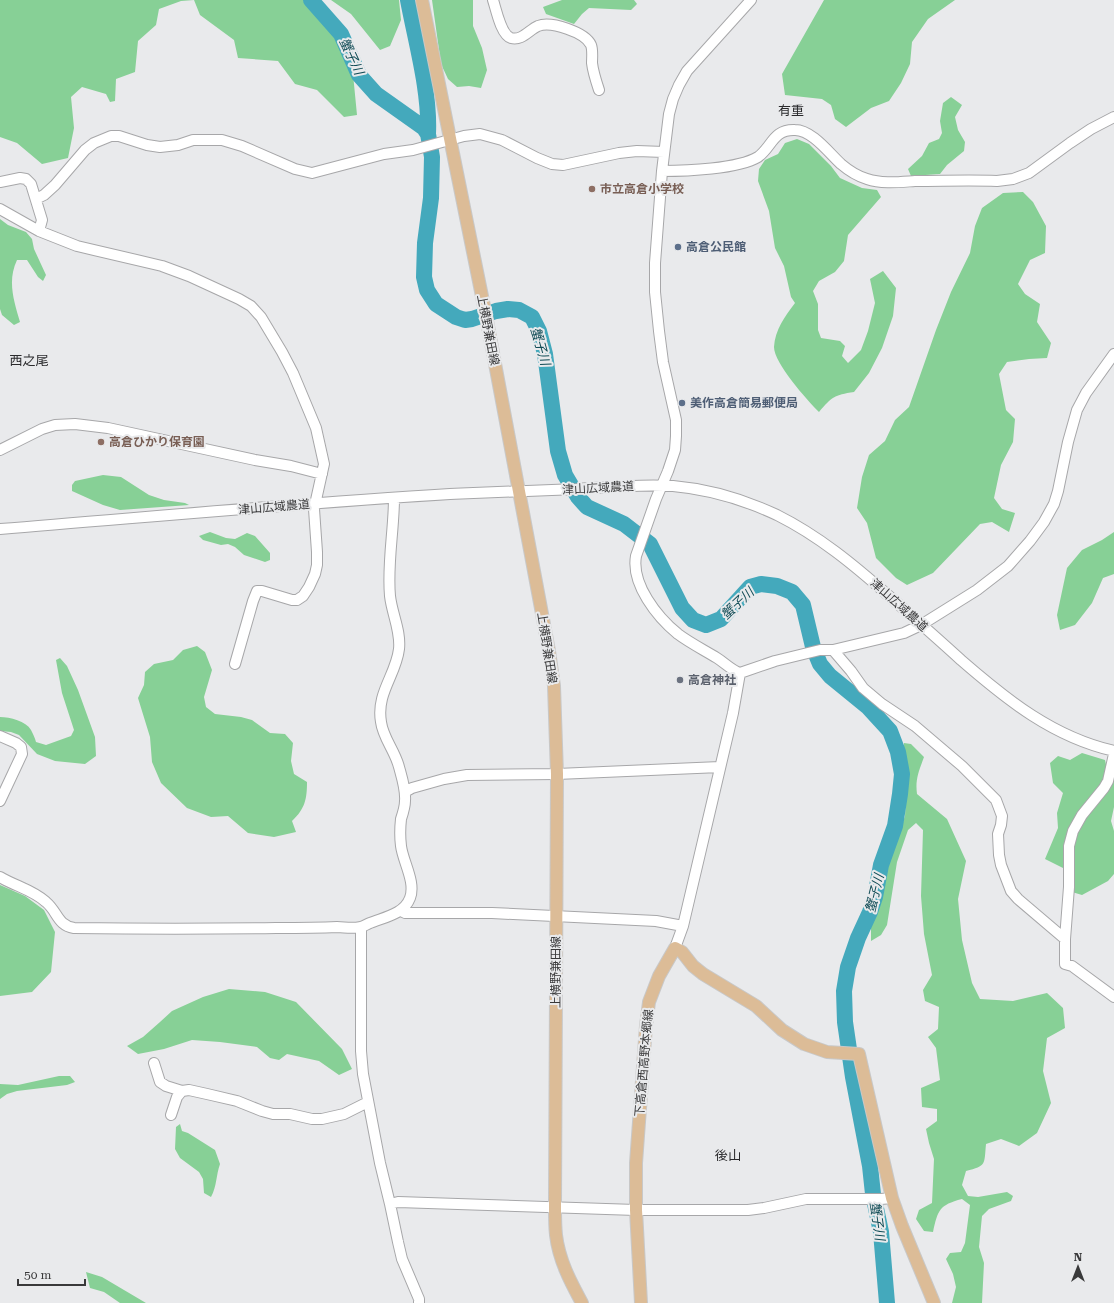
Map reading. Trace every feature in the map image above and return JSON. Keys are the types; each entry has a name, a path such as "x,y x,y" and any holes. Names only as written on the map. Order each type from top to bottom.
{"main road":[{"name":"上横野兼田線","path":"422,0 487,321 518,490 550,651 554,686 557,774 556,1235 562,1259 569,1278 582,1303"},
{"path":"675,948 682,952 693,966 703,974 756,1006 782,1030 804,1044 827,1052 859,1054 886,1199 902,1226 934,1303"},
{"name":"下高倉西高野本郷線","path":"641,1303 636,1210 636,1157 646,1026 649,1002 659,976 675,948"}],"street":[{"path":"493,0 504,33 511,38 522,37 538,26 546,25 560,27 576,32 584,37 591,45 592,65 599,90"},
{"path":"751,0 687,71 673,99 669,114 664,152 656,236 654,292 663,362 676,420 675,450 634,563 637,579 644,595 678,634 723,662 735,672 740,673 776,661 820,650 833,650 904,633 977,590 1008,566 1044,522 1054,504 1058,491 1068,442 1077,410 1086,393 1114,354"},
{"path":"662,171 682,171 736,165 750,161 759,156 766,149 772,139 780,133 788,130 796,130 802,131 809,135 822,145 841,164 852,172 866,179 879,182 997,181 1013,179 1029,173 1070,142 1114,117"},
{"path":"36,198 44,194 55,185 85,150 98,141 111,136 119,136 147,145 160,147 178,145 201,139 222,140 242,146 295,169 312,173 384,154 423,148 464,136 480,134 492,136 502,140 552,164 563,165 619,152 664,152"},
{"path":"0,182 20,178 26,179 31,184 42,220 39,231"},
{"path":"0,209 39,231 77,246 162,266 211,286 251,306 261,316 293,373 316,428 324,464 314,509 317,565 309,587 303,596 297,600 257,591 235,664"},
{"path":"0,450 42,429 55,425 89,425 255,460 291,466 322,474"},
{"name":"津山広域農道","path":"0,529 315,503 518,490 563,490 629,486 687,488 726,497 774,514 825,543 858,569 992,687 1023,710 1065,734 1096,747 1114,751"},
{"path":"0,876 8,882 31,892 47,902 64,925 74,928 360,928 400,911 407,904 411,896 411,879 401,845 400,831 405,792 394,752 385,738 381,722 380,705 399,647 390,596 394,498"},
{"path":"833,650 863,688 882,704 915,726 962,766 996,800 1002,816 998,834 999,855 1001,865 1011,891 1018,899 1065,939"},
{"path":"675,948 682,926 733,713 740,673"},
{"path":"0,736 16,743 21,747 22,754 0,801"},
{"path":"1114,754 1108,781 1082,814 1073,831 1069,846 1069,887 1065,939 1065,964 1072,966 1114,997"},
{"path":"405,792 412,788 444,779 467,775 557,774 720,767"},
{"path":"400,911 492,913 656,921 682,926"},
{"path":"360,928 361,1051 363,1074 380,1163 402,1259 419,1299 419,1303"},
{"path":"154,1063 160,1082 166,1086 182,1091 189,1090 222,1097 273,1114 290,1114 312,1119 322,1119 344,1114 368,1102"},
{"path":"171,1115 177,1097 182,1091"},
{"path":"390,1204 398,1202 555,1206 636,1210 748,1210 806,1200 886,1199"}],"green space":[{"path":"0,0 194,0 181,1 159,9 156,25 138,41 135,72 116,79 115,101 110,102 106,94 82,87 71,97 74,128 68,158 42,164 17,143 0,137"},
{"path":"194,0 304,0 328,26 340,43 353,74 357,115 344,117 317,90 295,84 278,61 238,58 234,40 200,15"},
{"path":"331,0 399,0 401,20 390,46 380,50 351,14"},
{"path":"432,0 473,0 473,26 482,48 487,70 481,88 469,86 457,87 448,79 441,64"},
{"path":"562,0 634,0 637,4 631,10 589,8 574,24 546,14 543,7"},
{"path":"824,0 955,0 928,19 912,42 910,64 901,83 889,101 871,108 846,127 835,119 831,105 822,99 785,95 782,74"},
{"path":"951,97 962,105 955,117 958,130 965,142 964,151 947,165 940,174 911,176 908,169 922,156 929,143 939,139 942,133 940,121 943,103"},
{"path":"797,139 809,144 831,166 840,178 862,188 877,190 881,197 848,235 844,261 835,272 819,281 813,291 818,304 818,330 821,338 840,341 845,346 842,356 848,363 861,350 868,331 875,303 870,279 883,271 896,288 893,316 882,348 869,373 854,392 842,394 834,398 819,412 792,381 775,354 774,347 778,329 795,303 791,297 784,266 775,248 769,211 758,181 759,169 765,160 778,154 785,143"},
{"path":"1023,192 1033,202 1046,226 1045,253 1030,260 1018,284 1025,294 1040,304 1037,322 1051,343 1047,358 1007,362 999,374 1006,410 1015,419 1013,442 1001,465 994,498 1002,509 1015,513 1009,532 992,522 980,524 933,573 907,585 896,578 876,558 867,523 857,508 862,477 869,455 885,441 895,420 909,407 951,292 970,253 975,226 982,208 1003,193"},
{"path":"0,219 8,225 26,232 32,239 34,249 46,275 43,281 38,277 27,260 17,260 12,276 12,291 20,322 14,325 2,315 0,309"},
{"path":"103,475 121,477 149,495 164,500 189,505 120,510 103,505 72,491 72,485 75,481"},
{"path":"210,532 226,538 235,539 247,533 255,536 270,553 270,560 265,562 244,555 235,547 228,544 221,545 203,540 199,536"},
{"path":"1114,532 1114,574 1103,578 1092,603 1075,625 1060,630 1057,615 1067,568 1082,550"},
{"path":"197,646 205,652 212,670 204,697 206,707 215,714 241,717 252,720 270,733 285,734 293,743 291,761 294,774 307,782 304,803 300,812 292,821 296,832 274,837 248,833 228,816 211,817 187,808 161,783 152,762 150,737 138,698 144,685 145,672 154,664 173,660 183,650"},
{"path":"60,658 67,666 78,690 95,737 96,756 85,764 55,761 37,754 19,735 11,732 0,731 0,717 4,717 17,720 25,724 31,730 36,742 46,745 71,736 74,730 62,693 56,660"},
{"path":"904,743 911,744 924,757 917,779 917,794 947,819 966,861 958,899 962,940 972,983 980,999 1013,1001 1047,993 1063,1008 1065,1028 1047,1038 1043,1071 1051,1103 1037,1133 1019,1146 1001,1139 986,1144 983,1163 981,1166 966,1171 962,1185 968,1196 978,1197 1007,1192 1013,1196 1011,1201 989,1209 982,1216 979,1247 984,1263 982,1303 952,1303 956,1287 953,1274 946,1259 950,1253 961,1252 965,1243 970,1205 962,1199 944,1206 938,1213 933,1232 924,1231 916,1219 919,1210 932,1203 934,1159 926,1129 937,1121 937,1109 922,1107 921,1088 940,1080 936,1048 928,1037 938,1029 939,1007 925,1001 923,990 932,975 924,934 921,896 923,830 916,823 908,830 897,862 887,925 881,935 871,941 871,922 882,883 905,816 907,781"},
{"path":"1082,753 1105,760 1107,769 1114,768 1114,807 1111,821 1114,831 1114,874 1108,881 1082,895 1072,892 1065,869 1045,859 1058,828 1057,813 1063,793 1053,783 1050,763 1058,756 1070,760"},
{"path":"0,885 25,896 44,910 55,932 51,972 32,992 0,996"},
{"path":"229,989 265,992 296,1002 342,1049 352,1069 339,1075 319,1061 287,1054 279,1060 270,1058 257,1047 220,1042 192,1040 164,1049 138,1054 127,1046 143,1037 172,1011 203,997"},
{"path":"59,1076 70,1076 75,1082 67,1085 17,1091 7,1094 0,1099 0,1084 18,1085"},
{"path":"180,1124 182,1131 188,1133 215,1150 220,1164 211,1197 204,1193 203,1179 199,1172 180,1158 175,1149 176,1127"},
{"path":"86,1272 102,1277 146,1303 120,1303 104,1292 90,1288"}],"waterway":[{"name":"蟹子川","path":"311,0 341,34 359,75 376,94 424,128 428,134 432,157 431,198 425,243 424,277 427,290 436,304 456,317 465,320 508,309 519,310 532,317 539,331 545,354 558,451 565,475 578,497 587,507 624,524 650,544 682,608 693,620 706,625 721,619 750,587 761,584 777,586 792,592 803,605 813,647 820,664 830,676 868,707 890,731 898,752 902,774 895,826 881,865 875,897 848,967 844,991 845,1022 853,1077 881,1232 887,1303"},
{"path":"408,0 425,84 428,134"}],"place":[{"name":"市立高倉小学校","path":"592,189"},
{"name":"高倉公民館","path":"678,247"},
{"name":"美作高倉簡易郵便局","path":"682,403"},
{"name":"高倉ひかり保育園","path":"101,442"},
{"name":"高倉神社","path":"680,680"}],"district":[{"name":"有重","path":"791,110"},
{"name":"西之尾","path":"29,360"},
{"name":"後山","path":"728,1155"}]}
